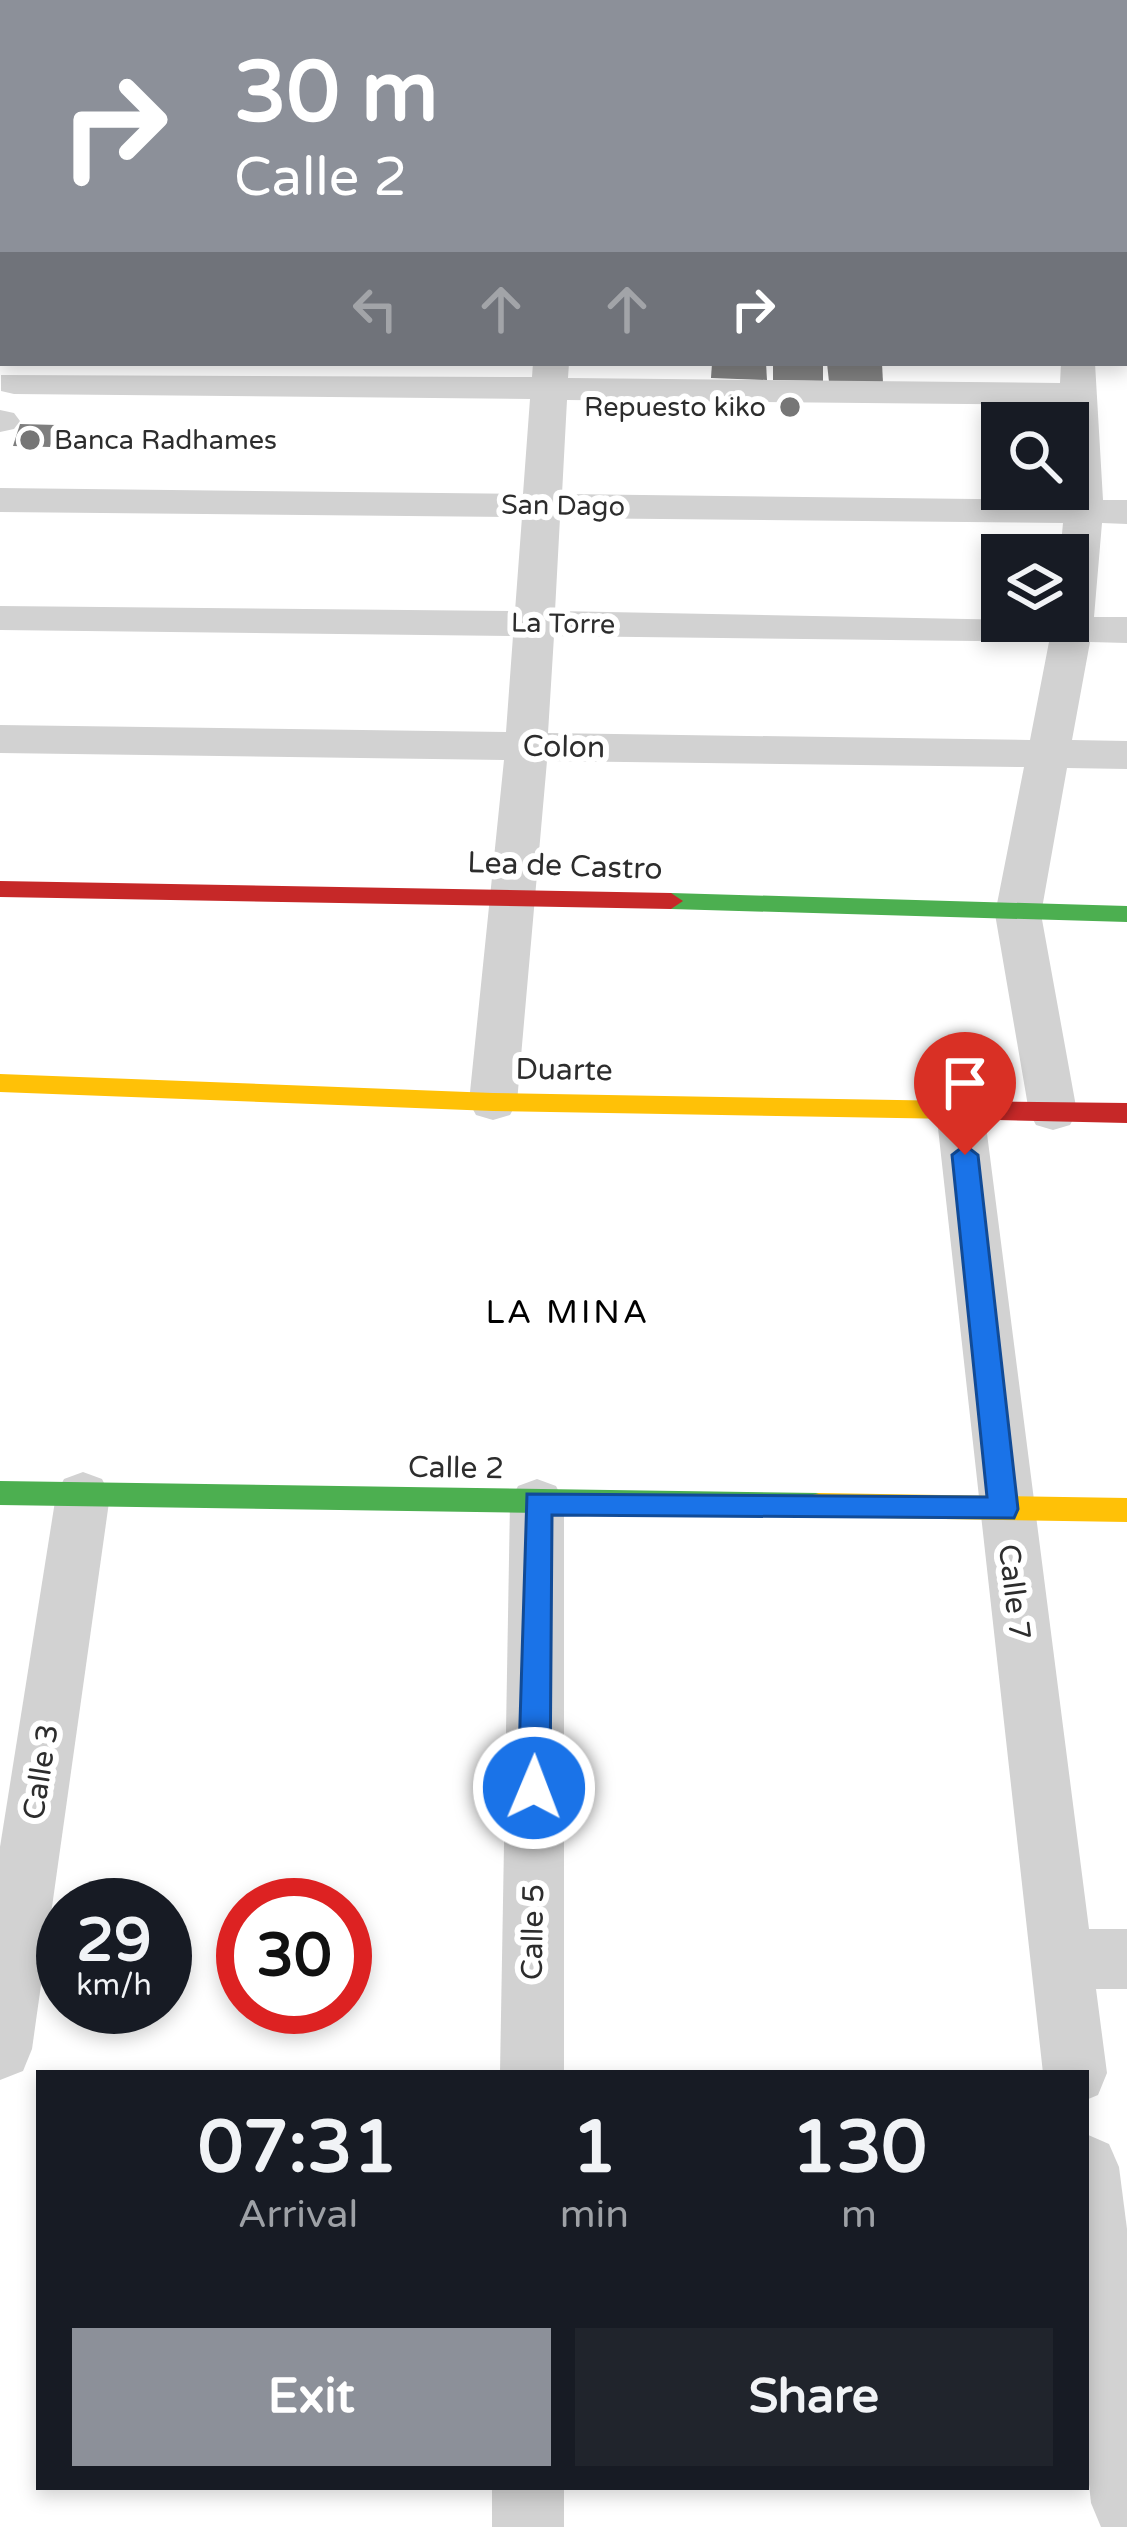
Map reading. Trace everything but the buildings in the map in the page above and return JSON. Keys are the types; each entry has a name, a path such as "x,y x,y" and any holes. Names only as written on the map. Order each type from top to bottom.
{"street":[{"path":"0,422 18,373 1078,379 1106,512 1089,571"},
{"path":"493,1102 526,747 550,376"},
{"name":"San Dago","path":"0,500 1106,512"},
{"name":"La Torre","path":"0,618 981,629"},
{"name":"La Torre","path":"1089,630 1127,630"},
{"path":"1052,1112 1018,914 1069,642"},
{"name":"Colon","path":"0,739 1127,755"},
{"name":"Lea de Castro","path":"0,889 514,896 1127,914"},
{"name":"Duarte","path":"0,1083 493,1102 1127,1113"},
{"name":"Calle 7","path":"960,1111 1003,1509 1075,2070"},
{"name":"Calle 2","path":"0,1493 1127,1510"},
{"name":"Calle 3","path":"0,2049 83,1495"},
{"name":"Calle 5","path":"532,2070 537,1502"},
{"path":"1060,1959 1127,1959"},
{"path":"1089,2192 1127,2503"},
{"path":"528,2490 528,2527"}],"traffic: fast":[{"path":"671,901 1127,914"},
{"path":"0,1493 819,1505"}],"traffic: slow":[{"path":"0,1083 493,1102 957,1110"},
{"path":"819,1505 1127,1510"}],"traffic: jam":[{"path":"0,889 671,901"},
{"path":"957,1110 1127,1113"}],"place":[{"name":"Repuesto kiko","path":"790,407"},
{"name":"Banca Radhames","path":"30,440"}],"district":[{"name":"LA MINA","path":"568,1312"}],"route":[{"path":"534,1788 537,1502 1003,1509 965,1155"}]}
